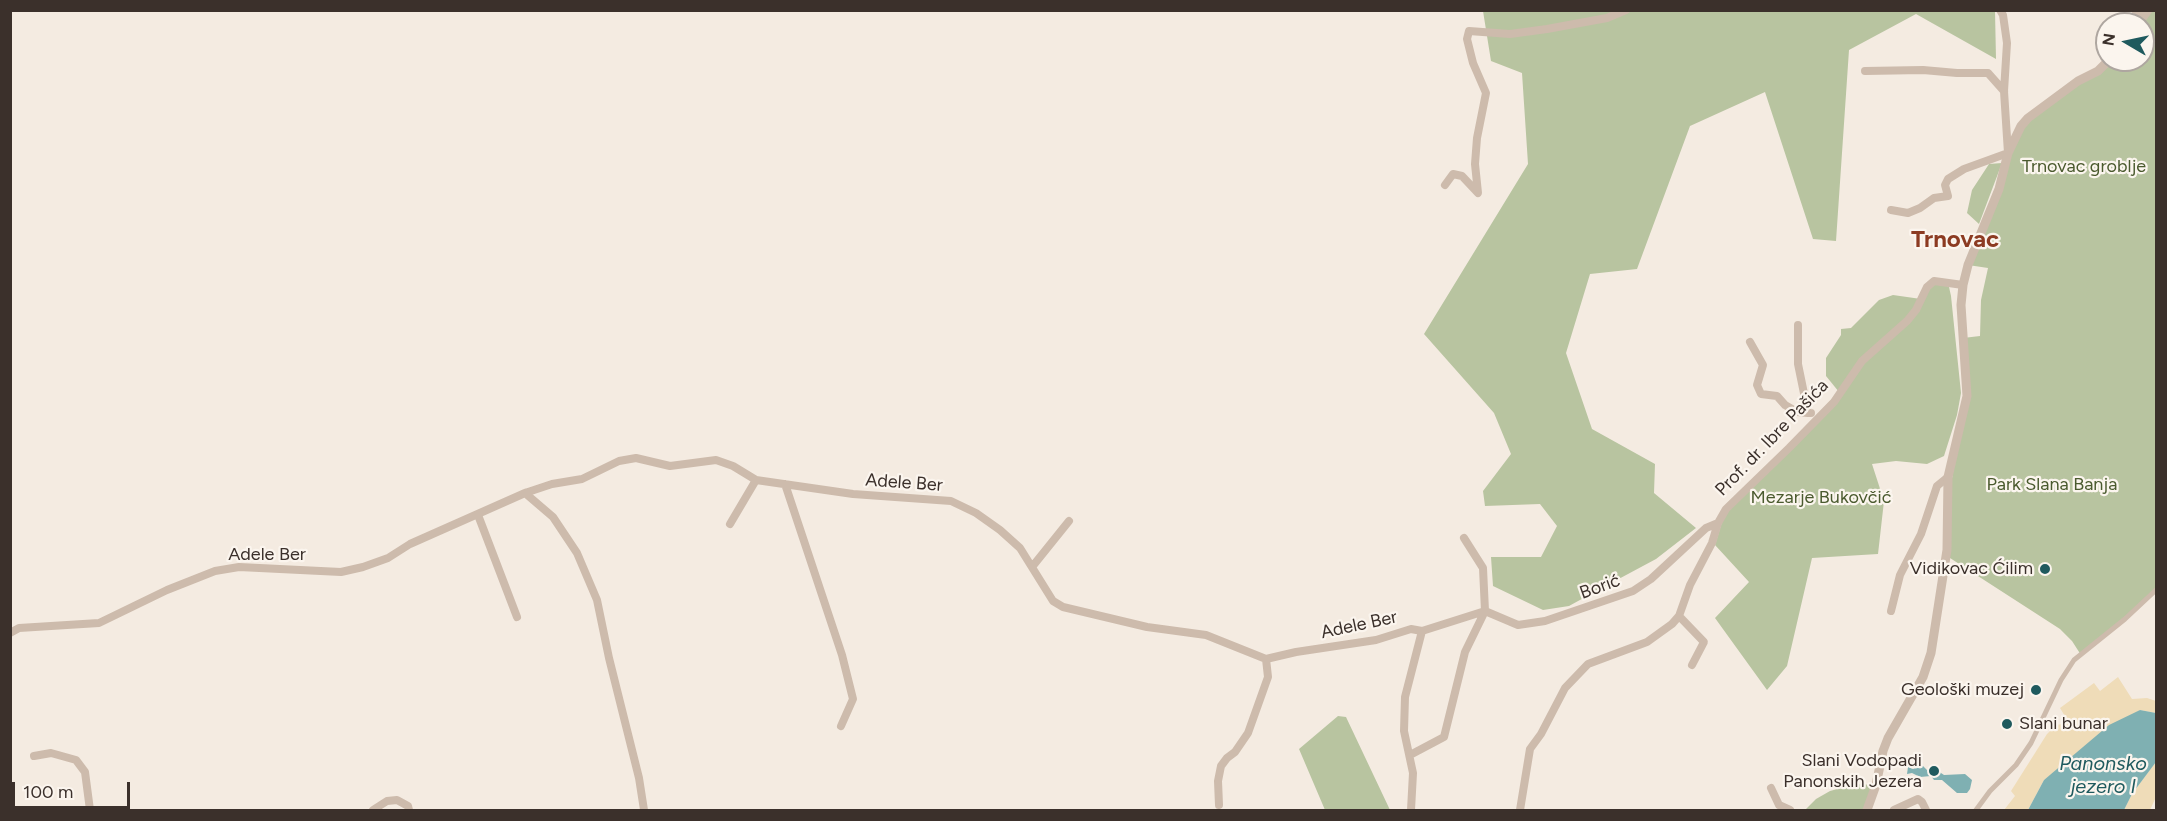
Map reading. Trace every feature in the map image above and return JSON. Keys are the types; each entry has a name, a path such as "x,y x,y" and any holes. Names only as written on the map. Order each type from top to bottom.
{"street":[{"path":"1445,184 1453,174 1462,176 1478,193 1475,164 1477,138 1486,93 1473,63 1467,39 1469,31 1510,34 1607,18 1626,10"},
{"path":"2000,10 2007,43 2004,91 2008,153"},
{"path":"1865,71 1923,70 1988,73 2004,91"},
{"path":"1867,810 1888,738 1920,683 1931,653 1947,550 1947,477 1967,396 1961,305 1968,266 1999,189 2008,153 2021,126 2028,118 2078,81 2096,72"},
{"path":"1891,210 1908,213 1934,198 1948,196 1945,185 1948,179 1964,169 2008,153"},
{"name":"Prof. dr. Ibre Pašića","path":"1706,528 1718,523 1725,509 1834,402 1862,361 1907,321 1916,310 1927,287 1934,281 1963,285"},
{"path":"1798,325 1798,364 1808,412"},
{"path":"1750,342 1763,365 1757,385 1761,394 1777,396 1785,405 1797,412 1821,415"},
{"name":"Adele Ber","path":"10,633 18,628 99,622 167,590 215,571 239,567 341,572 363,567 388,558 410,544 525,493 552,484 582,479 619,461 636,458 670,466 716,460 733,466 756,480 853,494 951,501 976,513 1020,548 1053,601 1064,607 1147,627 1206,634 1266,659 1376,640 1411,629 1422,631"},
{"path":"1890,611 1900,575 1921,534 1937,486 1947,477"},
{"path":"730,525 756,480"},
{"path":"785,484 842,655 853,699 841,726"},
{"path":"525,493 553,517 577,553 597,600 639,778 644,810"},
{"path":"478,515 517,617"},
{"path":"1032,567 1069,521"},
{"path":"1520,810 1530,749 1541,734 1565,688 1588,664 1647,642 1679,616 1690,585 1712,543 1718,523"},
{"name":"Borić","path":"1485,611 1518,625 1545,621 1633,591 1651,579 1706,528"},
{"path":"1410,755 1444,737 1465,652 1485,611 1483,568 1464,538"},
{"path":"1976,810 1990,791 2016,765 2031,743 2061,680 2074,660 2157,590"},
{"path":"1411,810 1413,773 1404,730 1405,697 1422,631 1485,611"},
{"path":"1679,616 1704,642 1692,665"},
{"path":"1219,805 1218,782 1221,766 1235,752 1248,733 1268,677 1266,659"},
{"path":"34,756 51,753 76,760 85,772 90,810"},
{"path":"1771,788 1779,805 1790,810"},
{"path":"1894,810 1918,799 1926,810"},
{"path":"373,810 387,801 397,800 408,806 409,810"}],"green space":[{"path":"1483,11 1995,11 1996,59 1916,14 1849,50 1836,241 1813,239 1765,92 1690,126 1637,269 1590,274 1566,353 1592,429 1655,464 1654,493 1696,528 1656,559 1569,606 1543,610 1493,586 1491,557 1541,557 1557,526 1540,504 1485,506 1483,491 1511,454 1494,413 1424,334 1528,164 1522,73 1491,61"},
{"name":"Park Slana Banja","path":"2156,11 2156,590 2081,655 2060,629 1950,558 1948,500 1967,396 1963,338 1980,336 1981,300 1988,268 1968,265 2021,126 2095,70 2155,72 2155,12 2148,12"},
{"path":"2002,163 1979,224 1967,213 1972,190 1989,164"},
{"name":"Mezarje Bukovčić","path":"1941,283 1949,287 1951,296 1961,393 1957,415 1944,456 1927,464 1896,461 1872,464 1884,501 1878,554 1812,558 1787,666 1767,690 1715,618 1749,582 1715,545 1726,509 1839,392 1826,376 1826,358 1841,335 1841,329 1851,328 1879,300 1893,295 1921,299 1927,287"},
{"path":"1338,716 1346,717 1390,810 1325,810 1299,749"},
{"path":"1856,784 1876,785 1867,810 1805,810 1816,799 1830,791"}],"sand":[{"path":"2118,677 2132,699 2147,698 2156,701 2156,713 2140,710 2044,780 2028,810 2004,810 2015,796 2011,791 2047,734 2056,725 2069,723 2060,708 2094,683 2100,691"},
{"path":"2156,762 2156,797 2150,810 2124,810 2132,794"}],"water":[{"name":"Panonsko jezero I","path":"2140,710 2156,713 2156,762 2132,794 2124,810 2028,810 2044,780 2109,725"},
{"path":"1923,766 1928,771 1938,771 1944,775 1965,774 1972,780 1970,789 1967,793 1957,793 1942,780 1934,780 1931,776 1920,777 1912,773 1907,774 1908,767 1913,769"}],"place":[{"name":"Vidikovac Ćilim","path":"2045,569"},
{"name":"Geološki muzej","path":"2036,690"},
{"name":"Slani bunar","path":"2007,724"},
{"name":"Slani Vodopadi Panonskih Jezera","path":"1934,771"}],"district":[{"name":"Trnovac","path":"1955,240"}],"park label":[{"name":"Trnovac groblje","path":"2084,167"}]}
